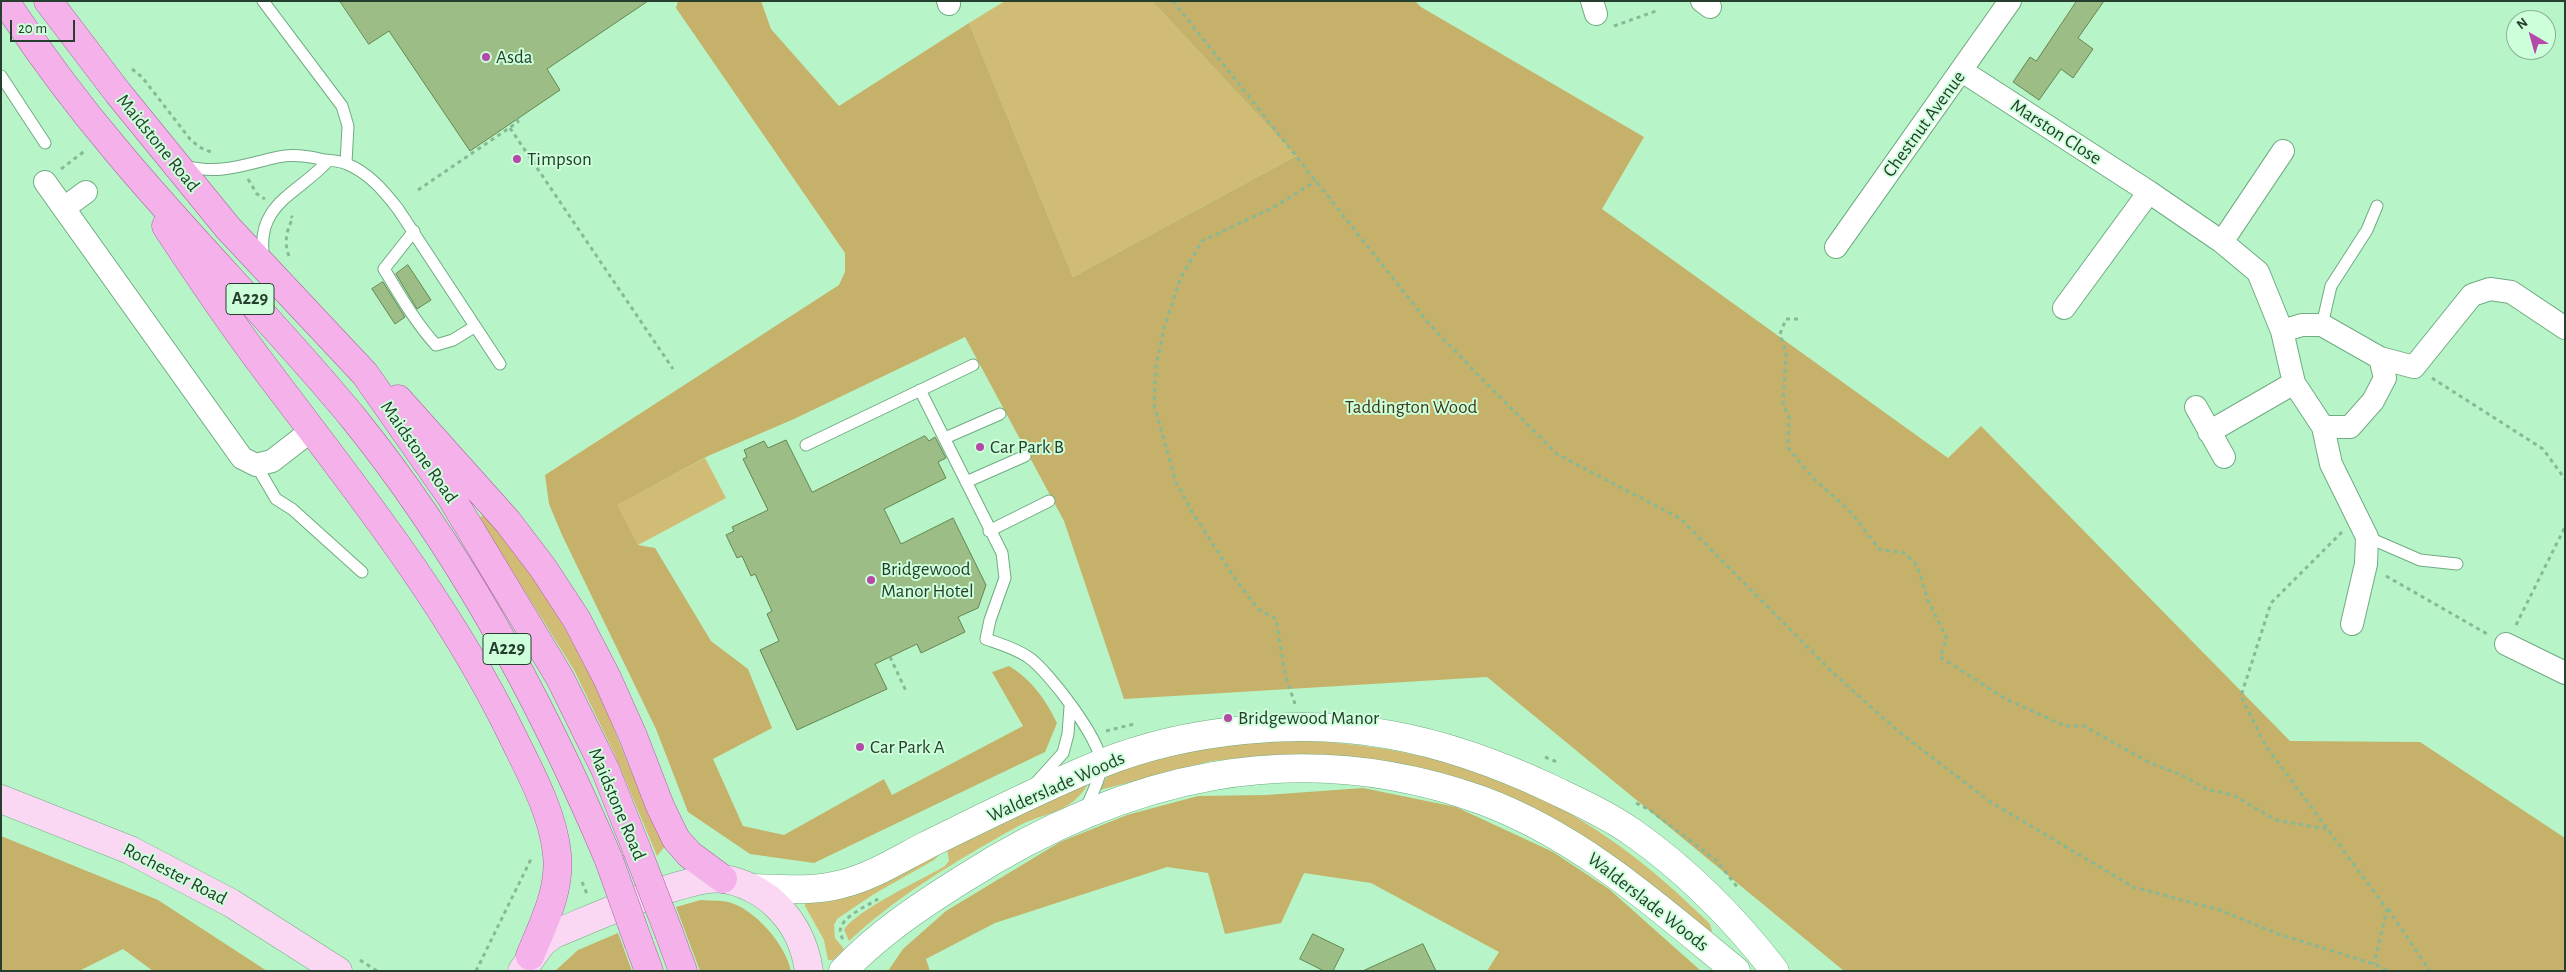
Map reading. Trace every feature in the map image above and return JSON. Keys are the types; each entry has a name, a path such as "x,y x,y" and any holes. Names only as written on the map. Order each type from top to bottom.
{"main road":[{"name":"Maidstone Road","path":"5,1 32,41 110,143 320,378 374,444 426,516 476,594 534,696 576,782 609,860 649,971"},
{"name":"Maidstone Road","path":"48,1 175,164 272,275 365,374 451,497 508,588 560,678 605,769 638,850 682,971"},
{"path":"110,143 207,288 302,438 375,513 459,636 494,698 543,803 552,830 557,855 556,879 551,904 526,964"},
{"path":"365,374 390,389 502,516 543,568 577,620 607,678 676,839 700,863 723,878 752,888 770,899 793,924 803,945 809,971"},
{"name":"Rochester Road","path":"1,798 138,854 231,902 338,971"},
{"path":"526,964 542,943 554,934 688,883 723,878"}],"street":[{"name":"Chestnut Avenue","path":"1836,247 2010,1"},
{"name":"Marston Close","path":"1962,71 2149,192 2222,242 2258,272 2282,331 2294,383 2323,427 2331,464 2367,537 2366,564 2352,624"},
{"path":"2222,242 2283,151"},
{"path":"45,182 242,458 256,465 272,461 302,438"},
{"path":"64,208 86,192"},
{"path":"2064,308 2149,192"},
{"path":"2282,331 2322,324 2380,358 2414,367 2472,295 2490,289 2511,292 2565,328"},
{"path":"2323,427 2350,427 2373,401 2385,378 2380,358"},
{"path":"2209,432 2294,383"},
{"path":"2196,407 2224,457"},
{"path":"2506,644 2565,673"},
{"name":"Walderslade Woods","path":"752,888 801,889 843,884 863,878 1101,763 1137,751 1196,737 1267,728 1346,730 1390,734 1446,747 1534,780 1582,803 1630,830 1672,863 1731,919 1775,971"},
{"name":"Walderslade Woods","path":"843,971 869,945 916,909 1015,848 1083,815 1144,791 1181,780 1222,773 1312,767 1390,776 1482,801 1553,835 1618,875 1736,971"}],"lane":[{"path":"263,1 342,106 348,126 346,163"},
{"path":"1,76 45,143"},
{"path":"175,164 200,170 230,170 280,156 302,156 346,163 383,189 414,231 500,364"},
{"path":"272,275 264,259 263,233 267,220 276,206 292,190 313,178 328,161"},
{"path":"2322,324 2331,286 2367,230 2377,206"},
{"path":"414,231 384,270 422,329 436,345 453,340 474,326"},
{"path":"806,445 973,365"},
{"path":"920,390 989,531 1002,553 1005,578 986,638 1016,650 1037,664 1092,735 1101,763 1083,815"},
{"path":"945,438 1000,414"},
{"path":"966,482 1025,456"},
{"path":"256,465 276,499 292,509 362,572"},
{"path":"989,531 1049,501"},
{"path":"2367,537 2420,560 2456,564"},
{"path":"1022,801 1063,752 1068,734 1070,707"}],"path":[{"path":"1173,1 1430,326 1557,454 1682,519 1832,672 1899,732 1989,801 2133,887 2220,910 2278,934 2374,964 2388,971"},
{"path":"1599,12 1612,26 1656,11"},
{"path":"130,67 142,77 190,139 199,147 218,153"},
{"path":"418,190 510,128 518,122 517,119"},
{"path":"510,128 673,369"},
{"path":"45,182 110,143"},
{"path":"244,166 251,186 257,194 276,206"},
{"path":"1296,706 1285,674 1276,619 1258,609 1192,512 1176,482 1154,405 1156,366 1164,328 1181,277 1202,241 1274,207 1316,181"},
{"path":"1798,319 1786,319 1780,334 1786,352 1783,405 1789,416 1788,448 1814,478 1850,511 1879,549 1904,553 1917,564 1928,600 1947,639 1940,657 2006,699 2065,726 2084,726 2150,763 2182,775 2206,789 2234,795 2276,820 2326,829"},
{"path":"2414,367 2543,449 2565,479"},
{"path":"2358,516 2271,603 2241,696 2265,744 2326,829 2387,908 2430,971"},
{"path":"2366,564 2506,644 2565,527"},
{"path":"890,657 907,693"},
{"path":"476,971 532,856"},
{"path":"845,942 839,934 839,929 844,921 884,896"},
{"path":"2374,964 2387,908"}],"shaded area":[{"path":"1005,1 1152,1 1296,156 1073,277 969,23"},
{"path":"705,458 726,498 638,545 616,505"},
{"path":"486,513 533,572 601,697 646,808 666,845 657,856 614,753 574,670 479,518"},
{"path":"1298,740 1360,745 1418,755 1472,770 1523,790 1572,815 1618,845 1664,881 1710,924 1712,931 1710,933 1624,865 1336,757 1270,756 1211,761 1100,790 1108,774 1145,761 1227,744"},
{"path":"1086,783 1087,786 1071,803 1024,823 949,867 907,894 849,941 844,930 851,922 890,896 945,866 949,861 947,849"},
{"path":"939,855 934,860 874,894 837,919 834,925 835,938 844,949 833,960 828,960 824,940 805,906 805,901"}],"green space":[{"name":"Taddington Wood","path":"678,1 761,1 771,29 839,106 969,23 1073,277 1296,156 1152,1 1415,1 1421,7 1644,137 1602,209 1948,458 1981,426 2290,741 2420,742 2565,838 2565,971 1844,971 1487,677 1124,699 1064,521 965,337 794,419 708,456 617,505 638,545 655,548 711,641 748,669 772,728 713,759 743,826 784,835 884,779 892,795 1023,726 992,672 1009,666 1038,691 1057,723 1045,752 814,863 750,854 688,812 656,729 562,535 549,504 545,475 839,285 845,272 845,253 676,8"},
{"path":"1363,788 1456,807 1553,852 1609,889 1701,971 1487,971 1499,952 1371,883 1304,873 1281,923 1225,934 1208,873 1167,867 995,923 926,959 930,971 888,971 903,949 946,911 1060,842 1127,815 1198,796 1266,795"},
{"path":"1,836 158,900 267,971 153,971 123,949 79,971 1,971"},
{"path":"701,900 728,902 748,912 776,939 783,950 791,971 700,971 676,907"},
{"path":"618,933 632,971 555,971 578,950"}],"building":[{"name":"Asda","path":"340,1 648,1 547,69 560,90 470,151 389,31 369,44"},
{"path":"2077,1 2104,1 2078,38 2093,49 2073,78 2061,69 2039,100 2013,82 2030,57 2036,61"},
{"path":"408,265 431,300 417,309 396,274"},
{"path":"383,282 405,317 395,324 372,289"},
{"name":"Bridgewood Manor Hotel","path":"925,436 929,441 935,437 946,458 938,462 946,478 884,509 901,544 953,518 986,585 978,608 958,617 965,632 921,653 917,644 875,664 887,689 797,730 760,650 779,641 767,614 772,611 755,574 751,576 742,556 737,558 726,535 734,531 732,527 768,510 743,459 747,457 744,450 764,441 768,448 786,440 812,492"},
{"path":"1313,934 1344,949 1333,971 1324,971 1300,959"},
{"path":"1423,944 1436,971 1363,971"}],"place":[{"name":"Asda","path":"486,57"},
{"name":"Timpson","path":"517,159"},
{"name":"Car Park B","path":"980,447"},
{"name":"Bridgewood Manor Hotel","path":"871,580"},
{"name":"Bridgewood Manor","path":"1228,718"},
{"name":"Car Park A","path":"860,747"}]}
